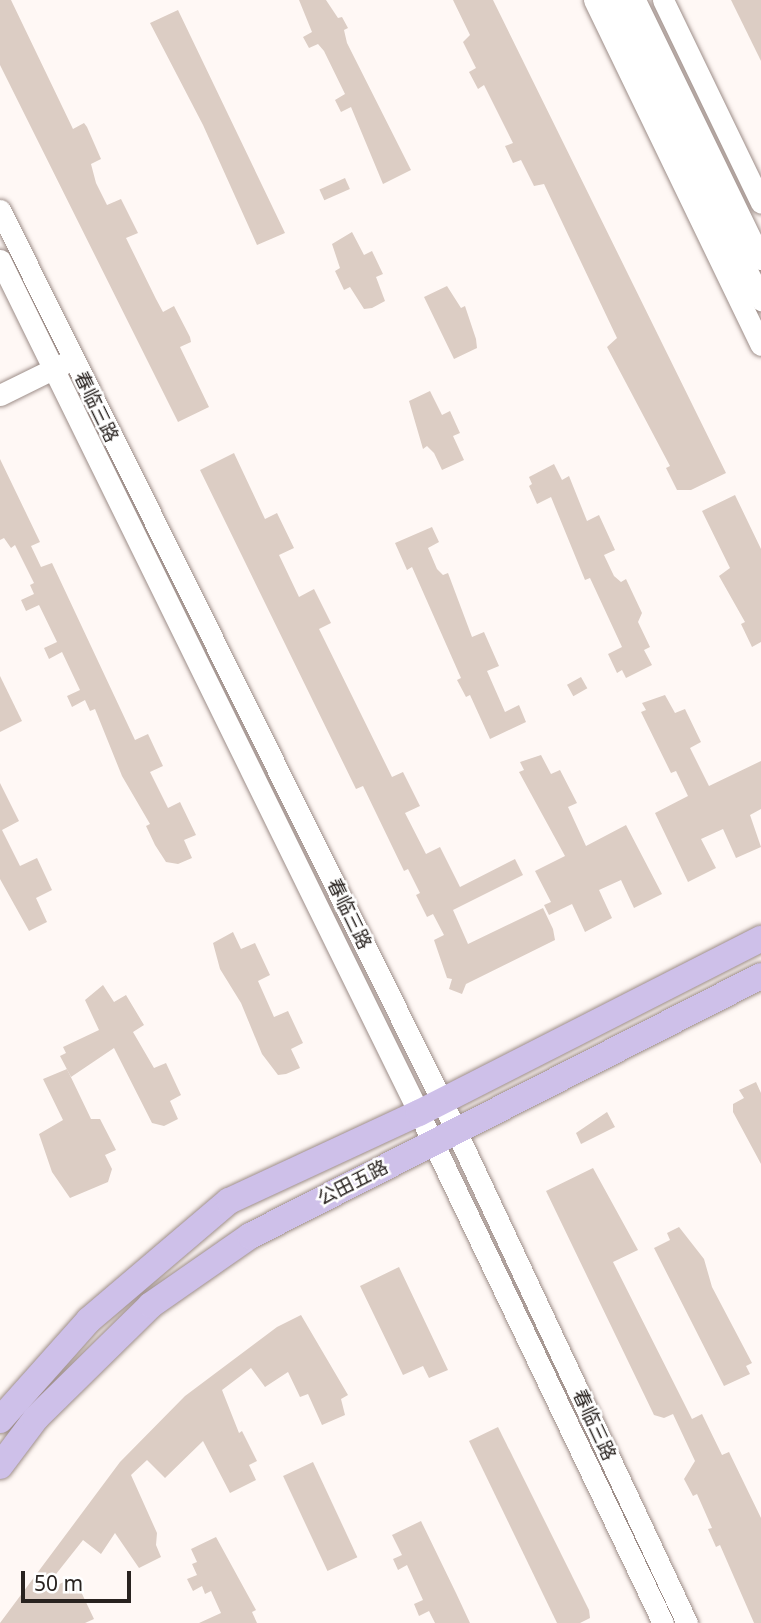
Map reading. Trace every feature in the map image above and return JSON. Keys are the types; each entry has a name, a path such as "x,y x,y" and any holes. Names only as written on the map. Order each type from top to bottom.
{"main road":[{"name":"公田五路","path":"0,1420 89,1320 229,1201 430,1107 761,939"},
{"name":"公田五路","path":"0,1466 36,1418 151,1305 250,1236 455,1129 761,976"}],"street":[{"path":"594,0 761,345"},
{"path":"615,0 761,300"},
{"path":"635,0 761,259"},
{"path":"663,0 761,203"},
{"name":"春临三路","path":"0,211 64,364 430,1107 455,1129 687,1623"},
{"name":"春临三路","path":"0,260 64,364"},
{"path":"0,396 64,364"},
{"name":"春临三路","path":"430,1107 431,1142 663,1623"}],"building":[{"path":"0,0 11,0 73,129 84,123 87,127 101,159 91,164 96,183 107,205 121,199 138,233 126,238 156,299 163,312 174,306 190,337 191,342 180,347 209,407 178,422 0,65"},
{"path":"299,0 326,0 338,18 342,17 348,28 344,30 347,43 411,170 383,184 351,107 341,112 335,100 345,94 324,51 318,44 309,48 303,37 312,32"},
{"path":"453,0 493,0 726,473 691,490 677,490 666,468 670,466 607,347 617,338 544,184 534,186 521,160 513,163 505,146 513,143 484,85 478,89 469,72 476,68 463,42 470,35"},
{"path":"731,0 761,0 761,61"},
{"path":"178,10 285,233 257,245 203,125 150,23"},
{"path":"345,178 350,189 324,200 319,189"},
{"path":"352,232 364,255 372,251 383,274 376,277 385,301 372,308 364,309 350,287 344,290 335,271 340,268 332,244"},
{"path":"447,286 461,308 465,306 477,348 454,359 424,297"},
{"path":"430,391 442,415 450,411 460,433 453,436 464,460 442,470 434,453 427,446 423,449 409,401"},
{"path":"234,453 265,519 277,513 294,548 279,555 299,597 314,589 331,623 319,629 392,777 403,772 420,806 405,813 426,854 440,847 460,887 515,859 523,875 453,910 468,944 543,908 553,929 555,940 466,984 462,994 449,989 452,979 447,978 434,940 444,935 433,914 427,917 416,895 420,893 408,869 404,871 363,786 356,789 200,470"},
{"path":"0,459 40,542 31,546 41,567 52,563 135,740 148,734 163,766 150,772 168,808 180,802 196,835 184,840 192,858 178,864 166,862 146,826 150,824 122,776 95,709 90,711 85,700 72,707 67,696 80,690 62,652 49,659 44,648 57,642 39,605 26,611 21,600 34,594 30,585 34,583 15,545 11,548 4,538 0,540"},
{"path":"554,464 562,480 569,476 587,521 599,515 615,550 604,555 614,576 621,582 626,579 642,613 638,622 650,647 644,650 652,665 626,678 622,670 617,673 608,654 622,647 590,578 585,580 551,497 537,504 529,486 532,484 529,477"},
{"path":"735,495 761,549 761,642 752,647 741,624 745,622 719,576 730,568 702,511"},
{"path":"432,527 439,542 428,548 437,569 443,575 448,573 472,637 484,632 499,666 487,671 505,712 519,705 526,722 490,739 470,695 466,697 457,680 461,678 412,567 407,570 395,543"},
{"path":"0,676 22,721 0,732"},
{"path":"581,677 587,688 573,696 567,685"},
{"path":"665,695 675,713 685,709 701,742 690,748 709,786 761,761 761,809 750,815 761,847 736,858 723,829 701,839 716,868 688,882 655,813 688,796 676,771 671,773 641,712 646,710 642,703"},
{"path":"541,755 551,774 560,770 577,803 568,807 586,846 626,825 662,894 634,908 621,880 599,890 612,918 585,932 572,904 549,915 544,905 551,902 535,871 565,856 519,772 524,770 520,762"},
{"path":"0,783 19,821 2,830 20,866 37,858 52,890 36,898 47,922 29,931 0,879"},
{"path":"233,932 241,949 255,943 270,975 258,981 274,1017 288,1011 303,1043 291,1049 300,1068 278,1075 262,1054 241,1003 220,969 213,943"},
{"path":"103,985 114,1002 126,995 144,1025 133,1032 154,1068 166,1063 181,1095 170,1101 178,1119 164,1126 152,1123 114,1048 71,1077 60,1056 66,1053 63,1047 99,1030 85,1000"},
{"path":"67,1069 91,1119 100,1119 116,1150 105,1155 112,1169 108,1182 70,1198 52,1172 39,1134 63,1120 43,1079"},
{"path":"756,1082 761,1093 761,1164 733,1112 733,1104 744,1098 739,1090"},
{"path":"607,1112 615,1127 581,1144 576,1133"},
{"path":"593,1168 638,1250 613,1262 692,1419 702,1414 722,1455 729,1452 761,1518 761,1623 754,1623 720,1545 716,1547 708,1529 712,1528 697,1494 693,1496 684,1479 695,1461 673,1414 664,1418 654,1415 546,1191"},
{"path":"679,1227 704,1259 712,1287 752,1363 746,1366 750,1374 724,1386 654,1248 670,1240 667,1233"},
{"path":"399,1267 448,1370 429,1378 423,1366 403,1375 360,1286"},
{"path":"301,1315 348,1395 341,1399 345,1415 322,1425 308,1394 300,1397 288,1372 265,1387 251,1368 222,1390 239,1433 242,1431 257,1461 249,1465 256,1480 230,1493 203,1441 165,1478 147,1460 131,1475 157,1533 156,1545 161,1557 139,1568 115,1533 101,1554 83,1540 41,1593 74,1577 94,1619 85,1623 0,1623 120,1462 185,1396 277,1327"},
{"path":"498,1427 589,1610 590,1618 580,1623 557,1623 469,1441"},
{"path":"313,1462 357,1557 327,1571 283,1476"},
{"path":"421,1521 470,1623 435,1623 429,1611 419,1616 414,1604 423,1600 407,1565 398,1570 393,1559 402,1555 392,1535"},
{"path":"216,1537 256,1610 252,1612 257,1623 199,1623 221,1613 211,1591 205,1594 202,1586 193,1591 187,1579 197,1575 192,1564 197,1562 191,1549"}]}
